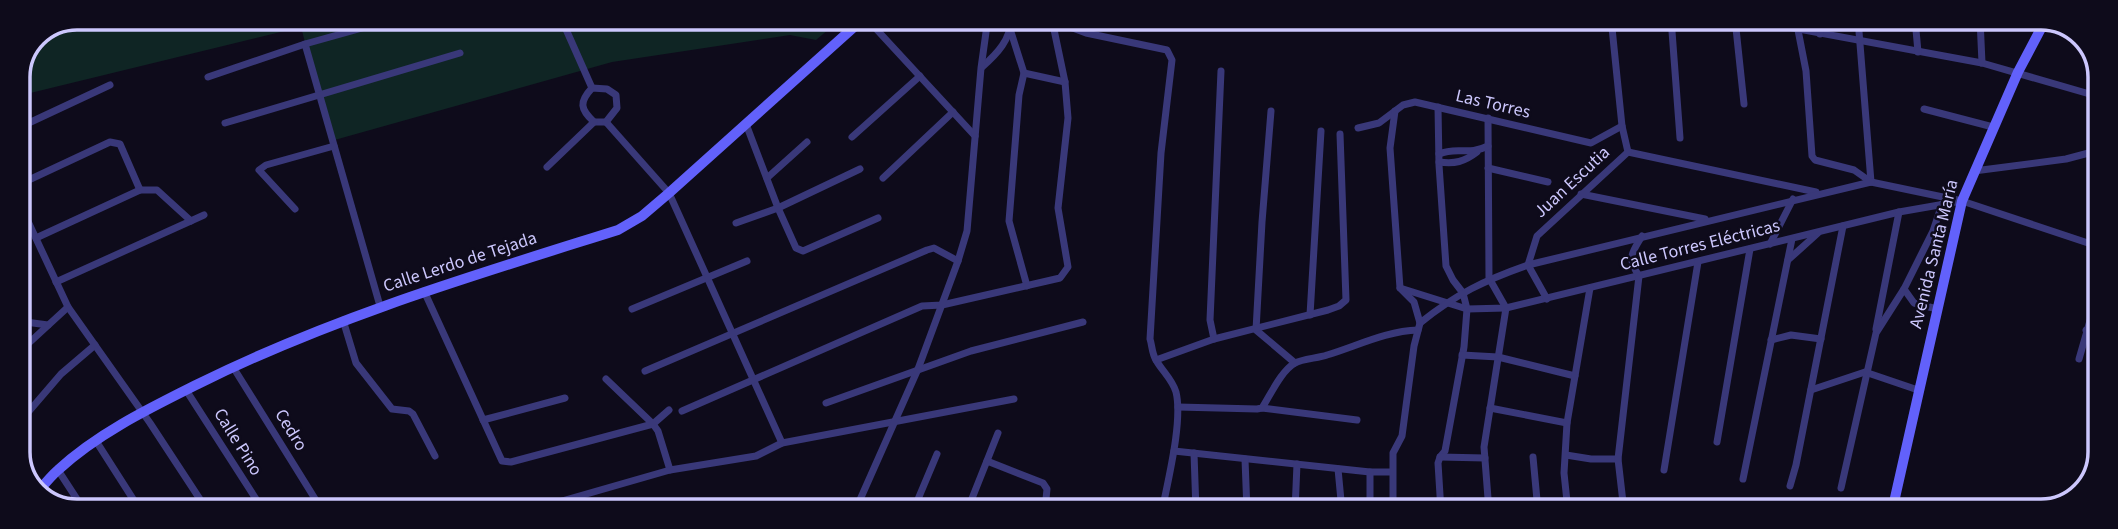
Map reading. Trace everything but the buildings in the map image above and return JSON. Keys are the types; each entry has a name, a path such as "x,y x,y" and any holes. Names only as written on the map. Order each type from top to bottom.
{"main road":[{"name":"Calle Lerdo de Tejada","path":"44,486 58,470 96,441 142,412 233,367 380,306 618,230 642,216 669,193 852,30"},
{"name":"Avenida Santa María","path":"1895,499 1962,201 2018,72 2040,30"}],"street":[{"path":"208,77 355,30"},
{"path":"566,30 592,88"},
{"path":"876,30 975,135"},
{"path":"861,499 918,369 967,231 986,30"},
{"path":"682,411 922,306 942,305 1060,278 1068,267 1058,208 1068,118 1065,82 1052,30"},
{"path":"1078,30 1167,50 1172,60 1161,153 1150,339 1156,360 1165,370 1175,390 1178,407 1174,451 1165,499"},
{"name":"Juan Escutia","path":"1528,265 1537,236 1628,152 1622,125 1612,30"},
{"path":"1672,30 1680,138"},
{"path":"1736,30 1744,104"},
{"path":"2088,93 1982,63 1798,30 1806,71 1812,156 1815,160 1854,170 1871,182 1962,201 2088,243"},
{"path":"1820,30 1821,34"},
{"path":"1859,30 1871,182"},
{"path":"1916,30 1918,52"},
{"path":"1980,30 1982,63"},
{"path":"981,68 1003,46 1011,32"},
{"path":"1011,32 1024,73 1019,95 1009,221 1027,286"},
{"path":"305,44 380,306"},
{"path":"225,123 460,53"},
{"path":"1214,340 1210,320 1220,71"},
{"path":"1024,73 1065,82"},
{"path":"852,137 920,76"},
{"path":"30,122 110,85"},
{"path":"592,88 582,103 585,114 594,122 606,122 669,193 782,443"},
{"path":"592,88 607,89 616,95 617,108 606,122"},
{"name":"Las Torres","path":"1358,128 1378,123 1403,105 1415,102 1591,143 1622,125"},
{"path":"1438,107 1446,266 1452,280 1463,293 1467,309 1462,355 1445,451 1438,463 1440,499"},
{"path":"1924,109 1993,127"},
{"path":"1256,330 1271,111"},
{"path":"1393,499 1393,453 1402,436 1419,326 1415,302 1400,288 1390,148 1395,111"},
{"path":"883,178 953,112"},
{"path":"1488,118 1489,278 1506,308 1484,447 1488,499"},
{"path":"547,167 594,122"},
{"path":"746,124 796,248 803,251 878,218"},
{"path":"1310,315 1321,131"},
{"path":"1156,360 1214,340 1339,306 1346,300 1348,294 1340,134"},
{"path":"30,179 110,142 117,142 140,190"},
{"path":"767,178 807,142"},
{"path":"295,208 259,170 266,165 334,146"},
{"path":"1439,158 1453,164 1465,161 1488,146"},
{"path":"1439,158 1452,149 1472,153 1479,151"},
{"path":"1628,152 1821,193"},
{"path":"1974,171 2066,159 2088,153"},
{"path":"1488,168 1548,182"},
{"path":"736,223 778,208 860,169"},
{"name":"Calle Torres Eléctricas","path":"1419,326 1446,302 1489,278 1528,265 1871,182"},
{"path":"36,238 140,190 157,190 191,221"},
{"path":"1581,194 1709,220"},
{"path":"1770,244 1793,200"},
{"name":"Calle Torres Eléctricas","path":"1400,288 1467,309 1506,308 1899,212 1962,201"},
{"path":"1876,333 1904,289 1933,231 1942,204"},
{"path":"1840,488 1876,333 1899,212"},
{"path":"56,282 204,215"},
{"path":"30,225 68,307 200,499"},
{"path":"1790,485 1843,226"},
{"path":"1787,261 1818,232"},
{"path":"1623,499 1618,459 1639,276 1630,264 1632,252 1642,236"},
{"path":"1743,479 1792,239"},
{"path":"645,371 927,250 934,248 958,261"},
{"path":"1717,442 1751,249"},
{"path":"632,309 747,261"},
{"path":"1664,470 1698,262"},
{"path":"1528,265 1548,299"},
{"path":"1567,499 1564,473 1567,423 1590,289"},
{"path":"1904,289 1914,303 1937,309"},
{"path":"424,291 502,461 511,462 653,424 669,410"},
{"path":"30,342 68,307"},
{"path":"343,320 356,363 392,409 413,414 435,456"},
{"path":"826,402 971,351 1083,322"},
{"path":"30,323 48,325"},
{"path":"2079,359 2088,324"},
{"path":"1262,408 1284,374 1295,363 1419,326"},
{"path":"1256,330 1295,363"},
{"path":"1771,340 1791,335 1821,339"},
{"path":"30,410 61,374 95,345"},
{"path":"1462,355 1498,357 1575,376"},
{"name":"Cedro","path":"233,367 315,499"},
{"path":"1811,390 1865,372 1918,390"},
{"path":"606,379 658,431 670,470"},
{"name":"Calle Pino","path":"186,390 255,499"},
{"path":"483,420 565,398"},
{"path":"566,499 670,470 756,456 782,443 1014,399"},
{"path":"1178,407 1248,410 1262,408 1357,420"},
{"path":"1490,408 1567,423"},
{"path":"972,499 998,433"},
{"path":"96,441 133,499"},
{"path":"1174,451 1338,469 1392,472"},
{"path":"1194,453 1196,499"},
{"path":"919,499 937,454"},
{"path":"1566,455 1618,459"},
{"path":"1440,457 1485,458"},
{"path":"1533,457 1537,499"},
{"path":"1245,459 1247,499"},
{"path":"987,461 1043,483 1047,489 1046,499"},
{"path":"1296,499 1297,464"},
{"path":"1338,469 1341,499"},
{"path":"58,470 77,499"},
{"path":"1370,472 1370,499"}],"green space":[{"path":"77,30 289,30 30,93 33,59 44,44 59,33"},
{"path":"302,30 828,30 816,40 790,35 612,62 331,141"}]}
